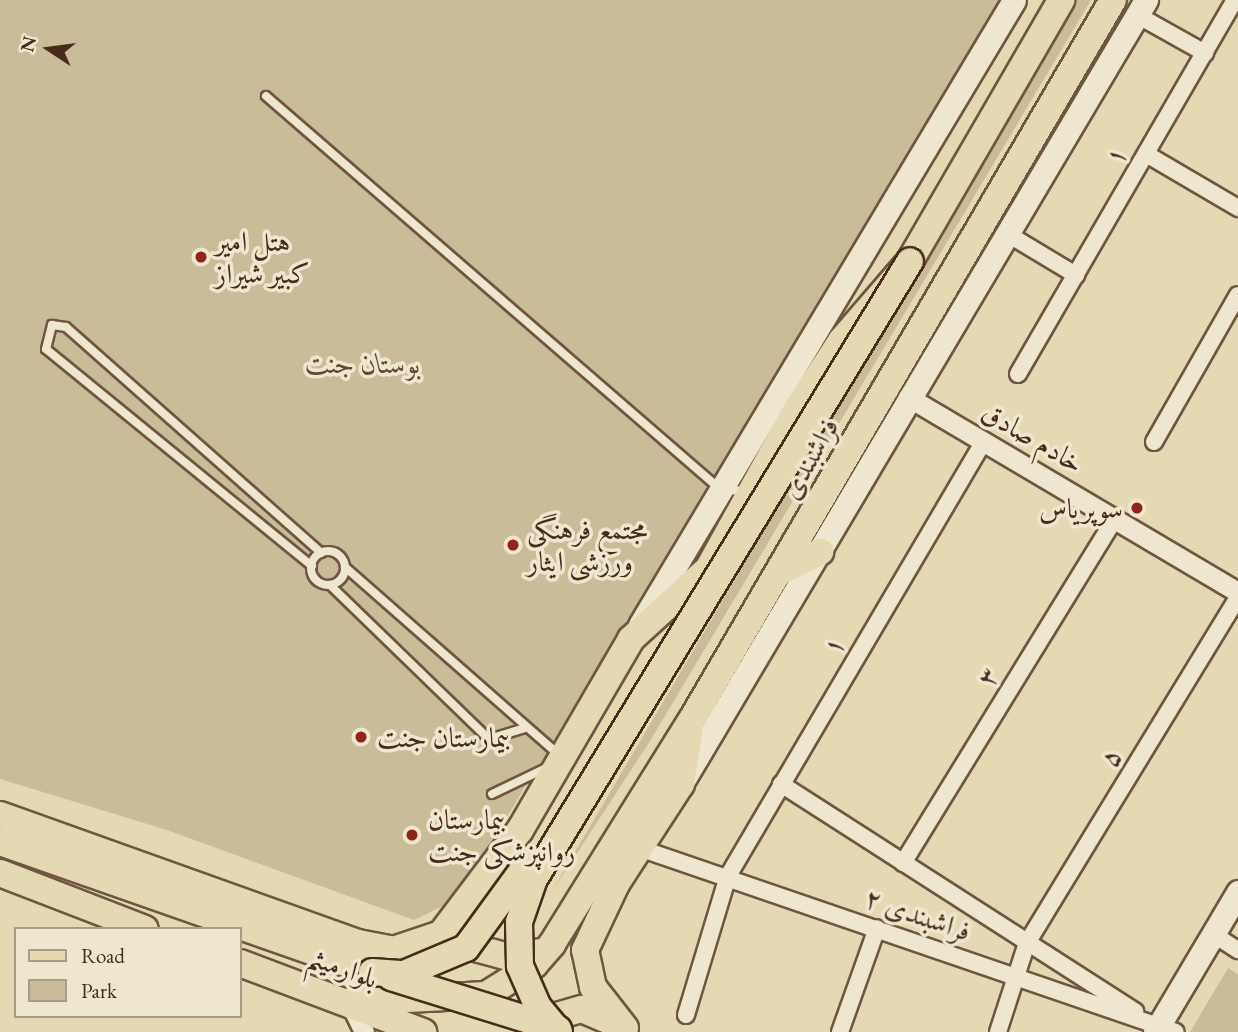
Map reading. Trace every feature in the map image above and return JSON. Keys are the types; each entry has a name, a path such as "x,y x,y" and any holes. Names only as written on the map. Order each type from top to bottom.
{"main road":[{"name":"فراشبندی","path":"631,639 1014,0"},
{"path":"559,1032 538,1006 520,965 519,922 534,879 910,261 1061,0"},
{"name":"فراشبندی","path":"349,1002 486,995 534,965 552,944 691,721 1113,0"},
{"name":"فراشبندی","path":"681,784 1141,8"},
{"path":"372,972 424,968 466,948 482,931 710,567 751,491 841,341 910,261"},
{"path":"779,572 820,552"},
{"path":"0,815 358,943 393,950 441,934 471,903 564,760 631,639 710,567"},
{"path":"629,1030 593,987 585,950 616,884 642,849 681,784 691,721"},
{"path":"0,842 372,972 566,1032"},
{"path":"0,873 138,926"},
{"path":"0,892 138,926"},
{"path":"1163,1030 1238,892"},
{"path":"471,903 469,928 479,949 523,961 552,944"},
{"name":"بلوارمیثم","path":"242,964 423,1032"},
{"path":"547,1032 557,1016 582,1009 629,1030"}],"street":[{"name":"۱","path":"1018,374 1236,0"},
{"path":"1141,8 1205,53"},
{"path":"1146,153 1238,208"},
{"path":"1006,233 1076,275"},
{"path":"1154,442 1238,295"},
{"name":"خادم صادق","path":"908,397 1116,517 1238,592"},
{"name":"۱","path":"686,1015 728,876 984,442"},
{"name":"۳","path":"903,863 1116,517"},
{"name":"۵","path":"998,1032 1027,943 1238,598"},
{"path":"781,784 1163,1030"},
{"name":"۲ فراشبندی","path":"642,849 728,876 1163,1030"},
{"path":"840,1032 877,928"},
{"path":"1213,934 1238,950"},
{"path":"349,1002 364,1032"}],"lane":[{"path":"266,96 721,491 751,491"},
{"path":"492,794 564,760 345,567 339,554 321,553 66,327 52,325 46,349 312,566 315,579 330,585 489,739 525,728"},
{"path":"312,566 321,553"},
{"path":"330,585 345,567"}],"green space":[{"name":"بوستان جنت","path":"0,0 1000,0 563,737 526,785 459,898 414,920 167,830 0,779"},
{"path":"1075,0 1091,0 650,741 551,893"},
{"path":"1228,968 1238,974 1238,1032 1190,1032"}],"place":[{"name":"هتل امیر کبیر شیراز","path":"201,257"},
{"name":"سوپریاس","path":"1137,508"},
{"name":"مجتمع فرهنگی ورزشی ایثار","path":"513,545"},
{"name":"بیمارستان جنت","path":"361,737"},
{"name":"بیمارستان روانپزشکی جنت","path":"412,835"}]}
